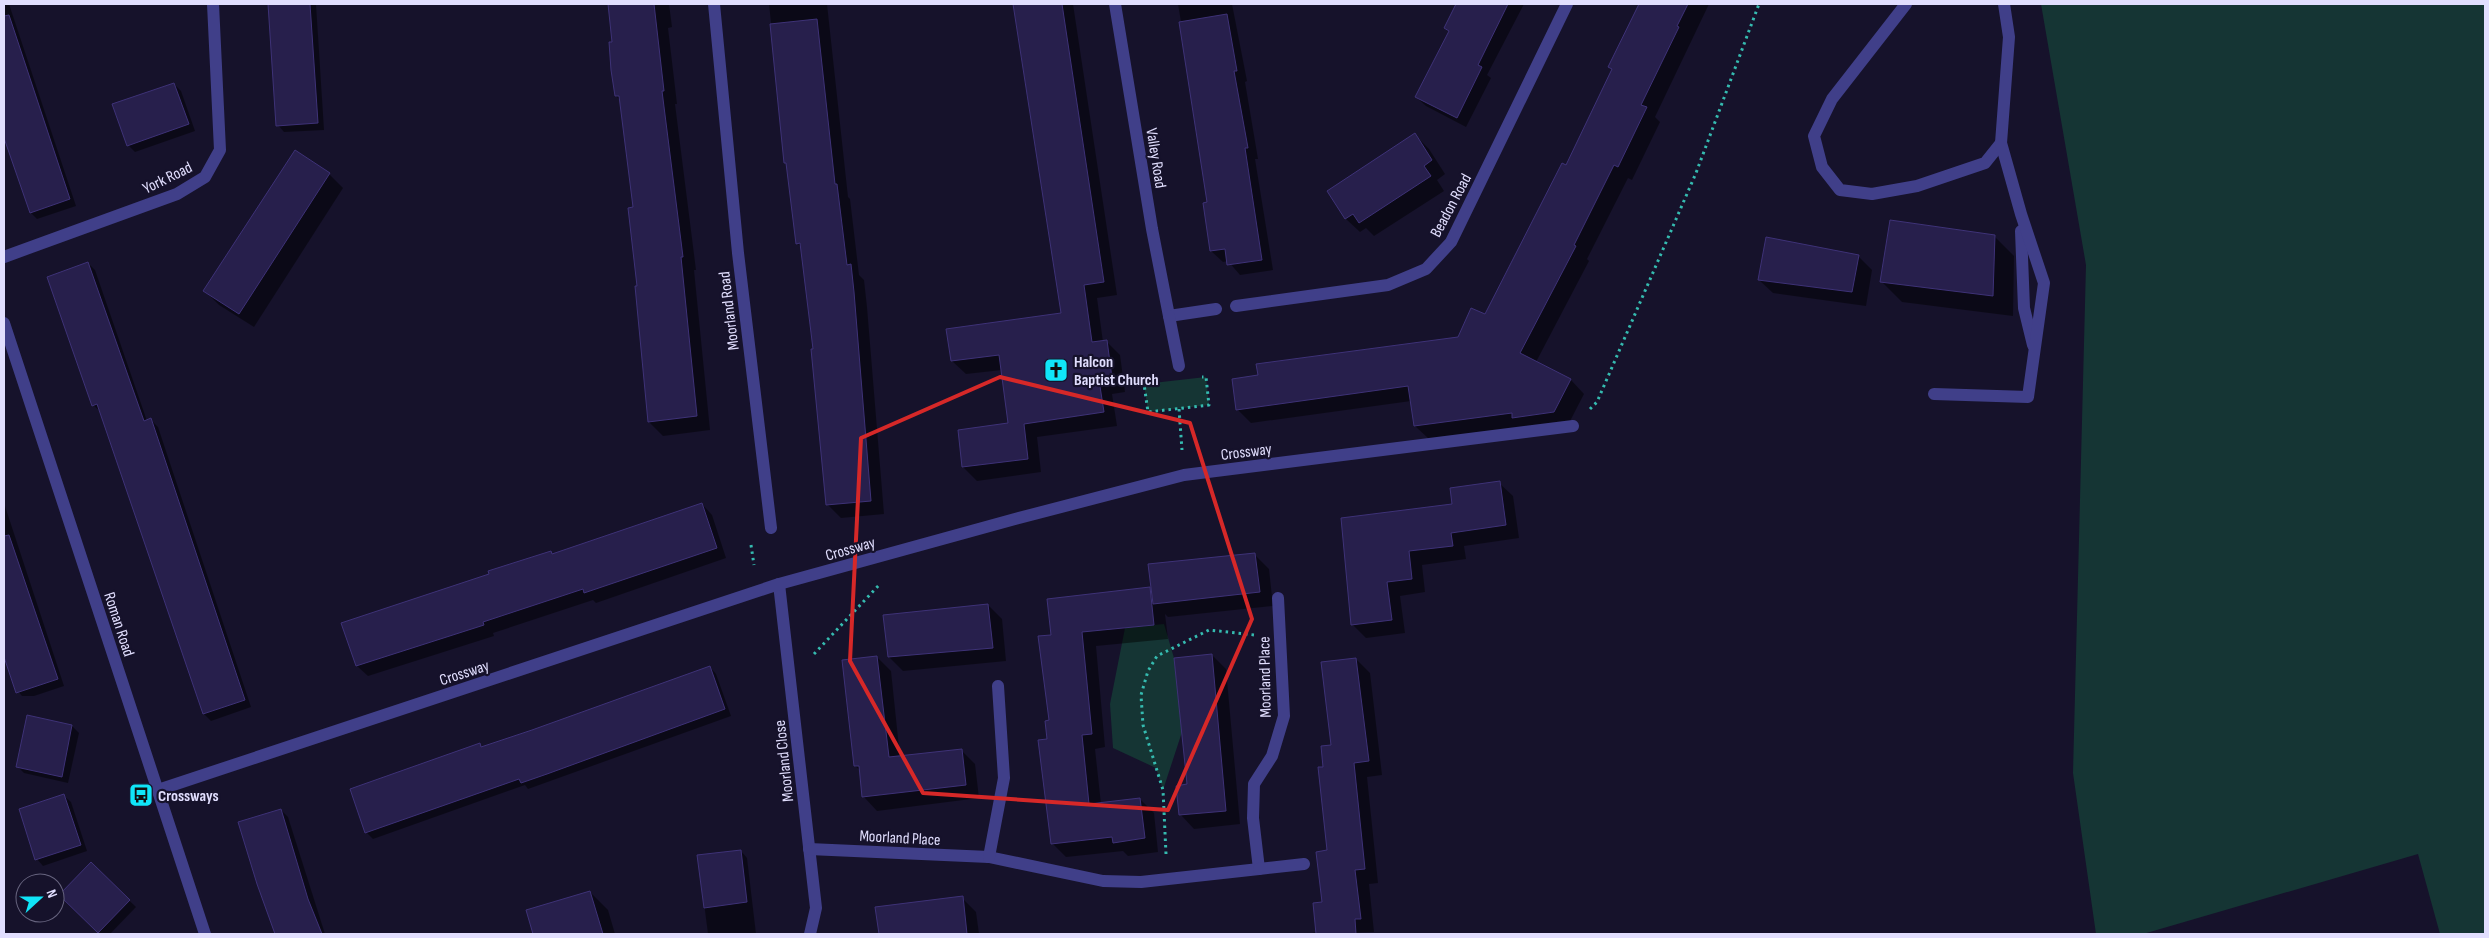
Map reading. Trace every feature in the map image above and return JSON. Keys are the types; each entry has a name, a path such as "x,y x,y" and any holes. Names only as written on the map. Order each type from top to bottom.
{"street":[{"name":"York Road","path":"4,257 177,194 205,177 220,150 213,4"},
{"name":"Moorland Road","path":"714,4 738,253 771,528"},
{"name":"Valley Road","path":"1115,4 1152,229 1178,366"},
{"name":"Beadon Road","path":"1236,306 1388,285 1426,269 1451,242 1567,4"},
{"path":"1906,4 1832,99 1814,136 1822,167 1840,190 1872,194 1917,186 1984,163 2001,142"},
{"path":"1934,394 2028,397 2044,283 2021,214 2001,142 2009,37 2004,4"},
{"path":"2021,214 2024,308 2035,352"},
{"path":"1169,316 1216,309"},
{"name":"Roman Road","path":"4,323 205,934"},
{"name":"Crossway","path":"158,790 779,584 1184,475 1573,426"},
{"name":"Moorland Close","path":"779,584 816,908 810,934"},
{"name":"Moorland Place","path":"1259,869 1253,818 1254,784 1272,756 1284,716 1278,598"},
{"path":"989,857 1004,778 998,686"},
{"name":"Moorland Place","path":"809,849 989,857 1103,881 1141,882 1304,864"}],"path":[{"path":"1573,426 1597,402 1696,173 1759,4"},
{"path":"1178,366 1181,380"},
{"path":"1206,377 1209,405 1179,409 1148,412 1144,384 1206,377"},
{"path":"1179,409 1184,475"},
{"path":"771,528 750,533 754,565 779,584"},
{"path":"790,680 882,582"},
{"path":"1168,879 1163,790 1143,725 1141,696 1148,671 1157,656 1175,645 1209,630 1280,637"}],"highlighted area":[{"path":"1000,377 1190,423 1252,619 1168,810 923,793 850,661 861,438"}],"green space":[{"path":"2041,4 2485,4 2485,934 2440,934 2418,854 2143,934 2096,934 2073,773 2086,265"},
{"path":"1206,377 1209,405 1148,412 1144,384"},
{"path":"1164,624 1174,658 1182,732 1163,790 1156,768 1113,748 1110,704 1125,628"}],"building":[{"path":"268,4 310,4 318,123 276,126"},
{"path":"608,4 654,4 664,91 662,91 683,257 681,257 697,416 648,422 635,286 637,286 628,208 633,207 619,96 615,96 611,70 609,42 612,42"},
{"path":"1013,4 1062,4 1104,282 1084,285 1092,342 1107,340 1112,378 1099,380 1104,412 1024,424 1028,459 962,467 958,430 1008,423 999,355 951,361 946,329 1061,313"},
{"path":"1456,4 1508,4 1478,65 1482,67 1457,118 1415,97 1449,31 1444,28"},
{"path":"1639,4 1688,4 1677,26 1679,27 1641,105 1647,107 1618,167 1614,165 1574,245 1576,246 1520,353 1571,379 1554,412 1512,418 1512,413 1414,426 1408,386 1236,410 1232,379 1258,375 1256,364 1458,337 1471,308 1485,314 1562,163 1566,165 1612,69 1608,67"},
{"path":"1227,14 1237,71 1234,71 1248,148 1245,148 1262,260 1227,265 1225,249 1210,251 1203,203 1207,202 1179,22"},
{"path":"9,15 70,199 30,213 4,138 4,16"},
{"path":"817,19 835,184 837,184 847,265 851,264 871,501 826,505 811,349 813,349 800,243 796,244 786,163 784,163 770,24"},
{"path":"174,83 189,124 127,146 112,104"},
{"path":"1415,133 1432,160 1424,166 1431,176 1359,223 1353,214 1345,219 1327,191"},
{"path":"295,150 330,173 239,314 203,291"},
{"path":"1890,220 1995,235 1993,296 1880,282"},
{"path":"1766,237 1859,255 1852,292 1758,280"},
{"path":"88,262 144,421 151,418 245,700 203,714 97,404 92,406 47,277"},
{"path":"1500,481 1506,525 1451,533 1453,546 1409,551 1412,579 1387,582 1392,620 1351,625 1341,518 1452,504 1450,488"},
{"path":"702,503 717,548 584,593 583,589 483,622 484,625 356,666 341,623 489,574 488,571 551,551 552,554"},
{"path":"9,535 58,679 16,693 4,657 4,536"},
{"path":"1255,553 1260,592 1153,604 1148,564"},
{"path":"1150,587 1154,625 1082,632 1092,734 1082,735 1089,804 1140,798 1145,838 1113,843 1112,837 1051,844 1038,740 1047,739 1045,721 1049,720 1038,636 1051,635 1047,599"},
{"path":"988,604 993,648 888,657 883,615"},
{"path":"1212,654 1226,811 1179,815 1176,786 1187,784 1174,658"},
{"path":"877,656 889,757 962,749 966,785 862,797 859,766 854,766 842,660"},
{"path":"1356,658 1369,761 1354,763 1365,869 1355,870 1361,919 1355,919 1356,934 1316,934 1313,903 1322,902 1316,852 1327,850 1318,767 1323,767 1321,746 1331,745 1321,662"},
{"path":"710,666 725,709 521,783 519,779 365,833 350,789 480,743 481,747 532,730"},
{"path":"27,715 72,725 62,777 16,767"},
{"path":"64,794 81,845 35,860 19,809"},
{"path":"281,809 308,899 322,934 275,934 257,884 238,822"},
{"path":"741,850 747,902 704,908 697,855"},
{"path":"91,862 130,900 98,933 65,901 65,889"},
{"path":"590,891 603,934 533,934 526,910"},
{"path":"963,896 967,934 879,934 875,907"}],"place":[{"name":"Halcon Baptist Church","path":"1056,370"},
{"name":"Crossways","path":"141,795"}]}
